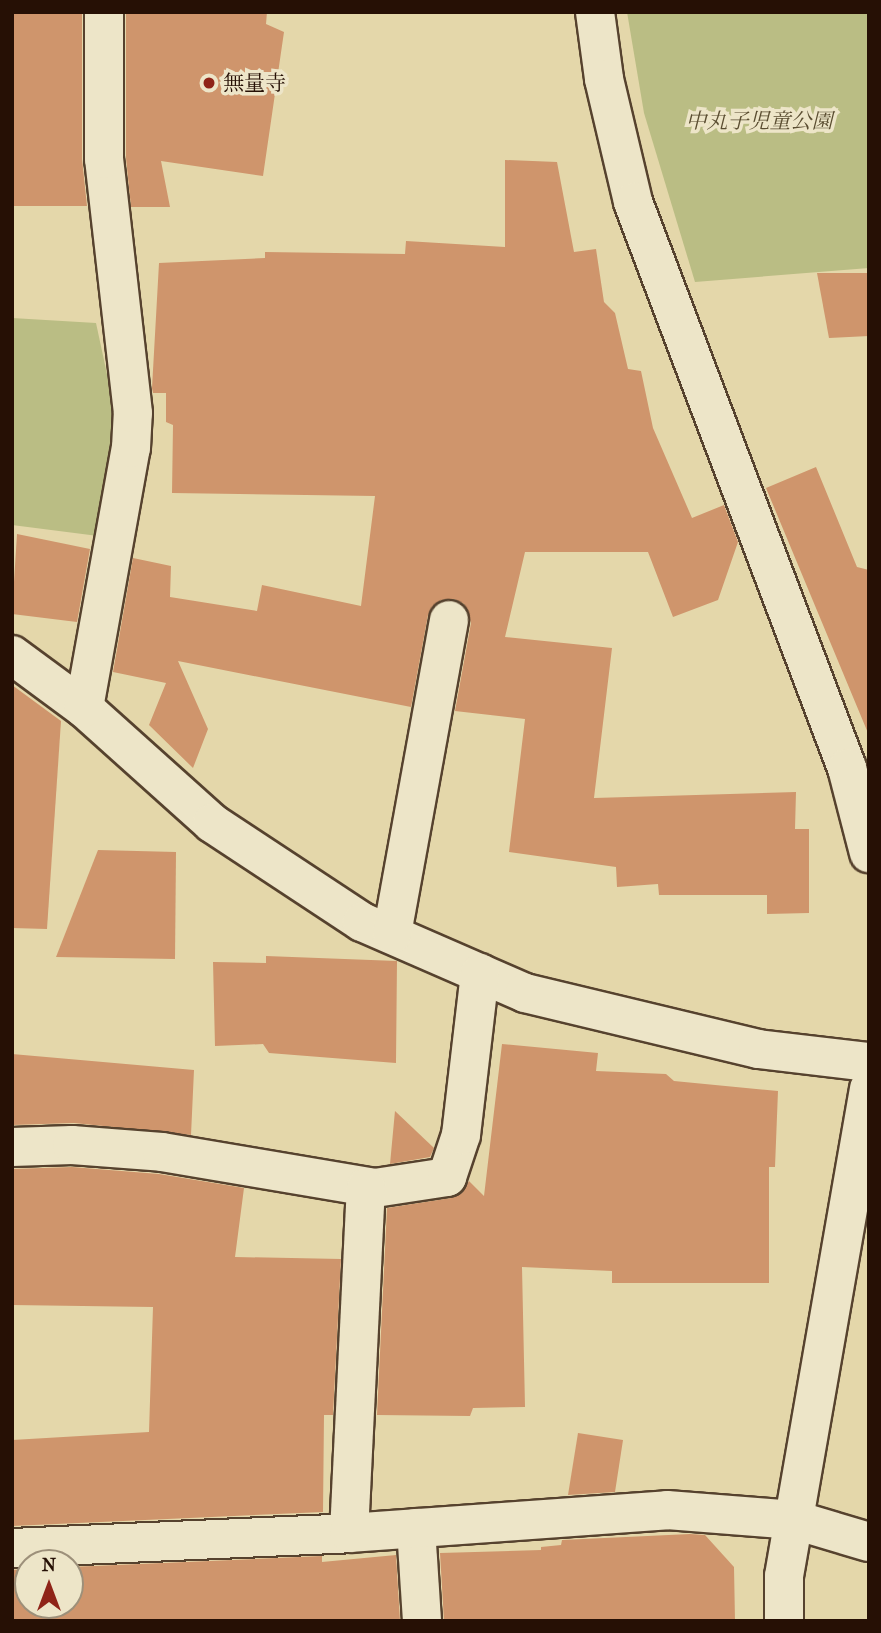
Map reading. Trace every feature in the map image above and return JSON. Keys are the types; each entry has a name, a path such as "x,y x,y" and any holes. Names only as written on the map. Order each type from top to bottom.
{"street":[{"path":"84,708 131,448 133,413 104,159 104,12"},
{"path":"595,12 604,79 633,202 847,768 869,853"},
{"path":"392,934 449,621"},
{"path":"12,655 84,708 212,823 362,922 525,993 758,1049 869,1062"},
{"path":"12,1147 72,1145 162,1152 366,1187 447,1177 461,1135 480,973"},
{"path":"784,1621 784,1576 869,1088"},
{"path":"349,1533 366,1187"},
{"path":"12,1548 349,1533 667,1510 795,1520 869,1542"},
{"path":"416,1528 422,1621"}],"green space":[{"name":"中丸子児童公園","path":"627,12 869,12 869,268 695,282 644,113"},
{"path":"12,318 96,323 116,416 98,536 12,525"}],"building":[{"path":"12,12 82,12 82,159 87,206 12,206"},
{"name":"無量寺","path":"126,12 267,12 266,24 284,32 263,176 161,161 170,207 131,207 126,158"},
{"path":"505,160 557,162 574,252 596,249 604,302 615,313 628,369 641,371 653,428 692,518 724,505 738,542 718,600 673,617 648,552 525,552 505,637 612,648 594,798 796,792 795,829 809,829 809,913 767,914 767,895 659,895 658,884 617,887 616,867 509,852 525,719 455,711 471,623 464,604 454,599 441,600 428,615 411,707 178,661 208,729 193,768 149,725 166,683 113,672 133,558 171,566 170,597 257,611 262,585 361,606 375,496 172,493 173,425 166,422 166,393 153,393 152,388 159,263 265,258 265,252 405,254 406,241 505,247"},
{"path":"817,273 869,273 869,336 829,338"},
{"path":"816,467 857,567 869,570 868,733 766,488"},
{"path":"17,534 90,549 77,622 12,614"},
{"path":"12,685 61,721 47,929 12,928"},
{"path":"98,850 176,852 175,959 56,957"},
{"path":"266,956 397,961 396,1063 269,1053 263,1044 215,1046 213,962 266,963"},
{"path":"502,1044 598,1053 596,1071 666,1074 674,1081 778,1091 775,1167 769,1167 769,1283 612,1283 612,1271 522,1267 525,1407 473,1408 470,1416 377,1415 387,1208 451,1198 462,1193 469,1181 484,1196"},
{"path":"12,1054 194,1070 191,1135 74,1123 12,1125"},
{"path":"395,1111 434,1148 430,1157 390,1164"},
{"path":"72,1167 159,1174 244,1188 235,1257 341,1259 333,1415 324,1415 323,1512 12,1526 12,1440 149,1432 153,1307 12,1305 12,1169"},
{"path":"578,1433 623,1440 615,1492 568,1495"},
{"path":"705,1535 734,1567 735,1621 444,1621 440,1553 541,1550 541,1547 561,1545 562,1540"},
{"path":"396,1555 400,1621 12,1621 12,1570 14,1619 84,1619 84,1566 322,1556 322,1562"}],"place":[{"name":"無量寺","path":"209,83"}]}
